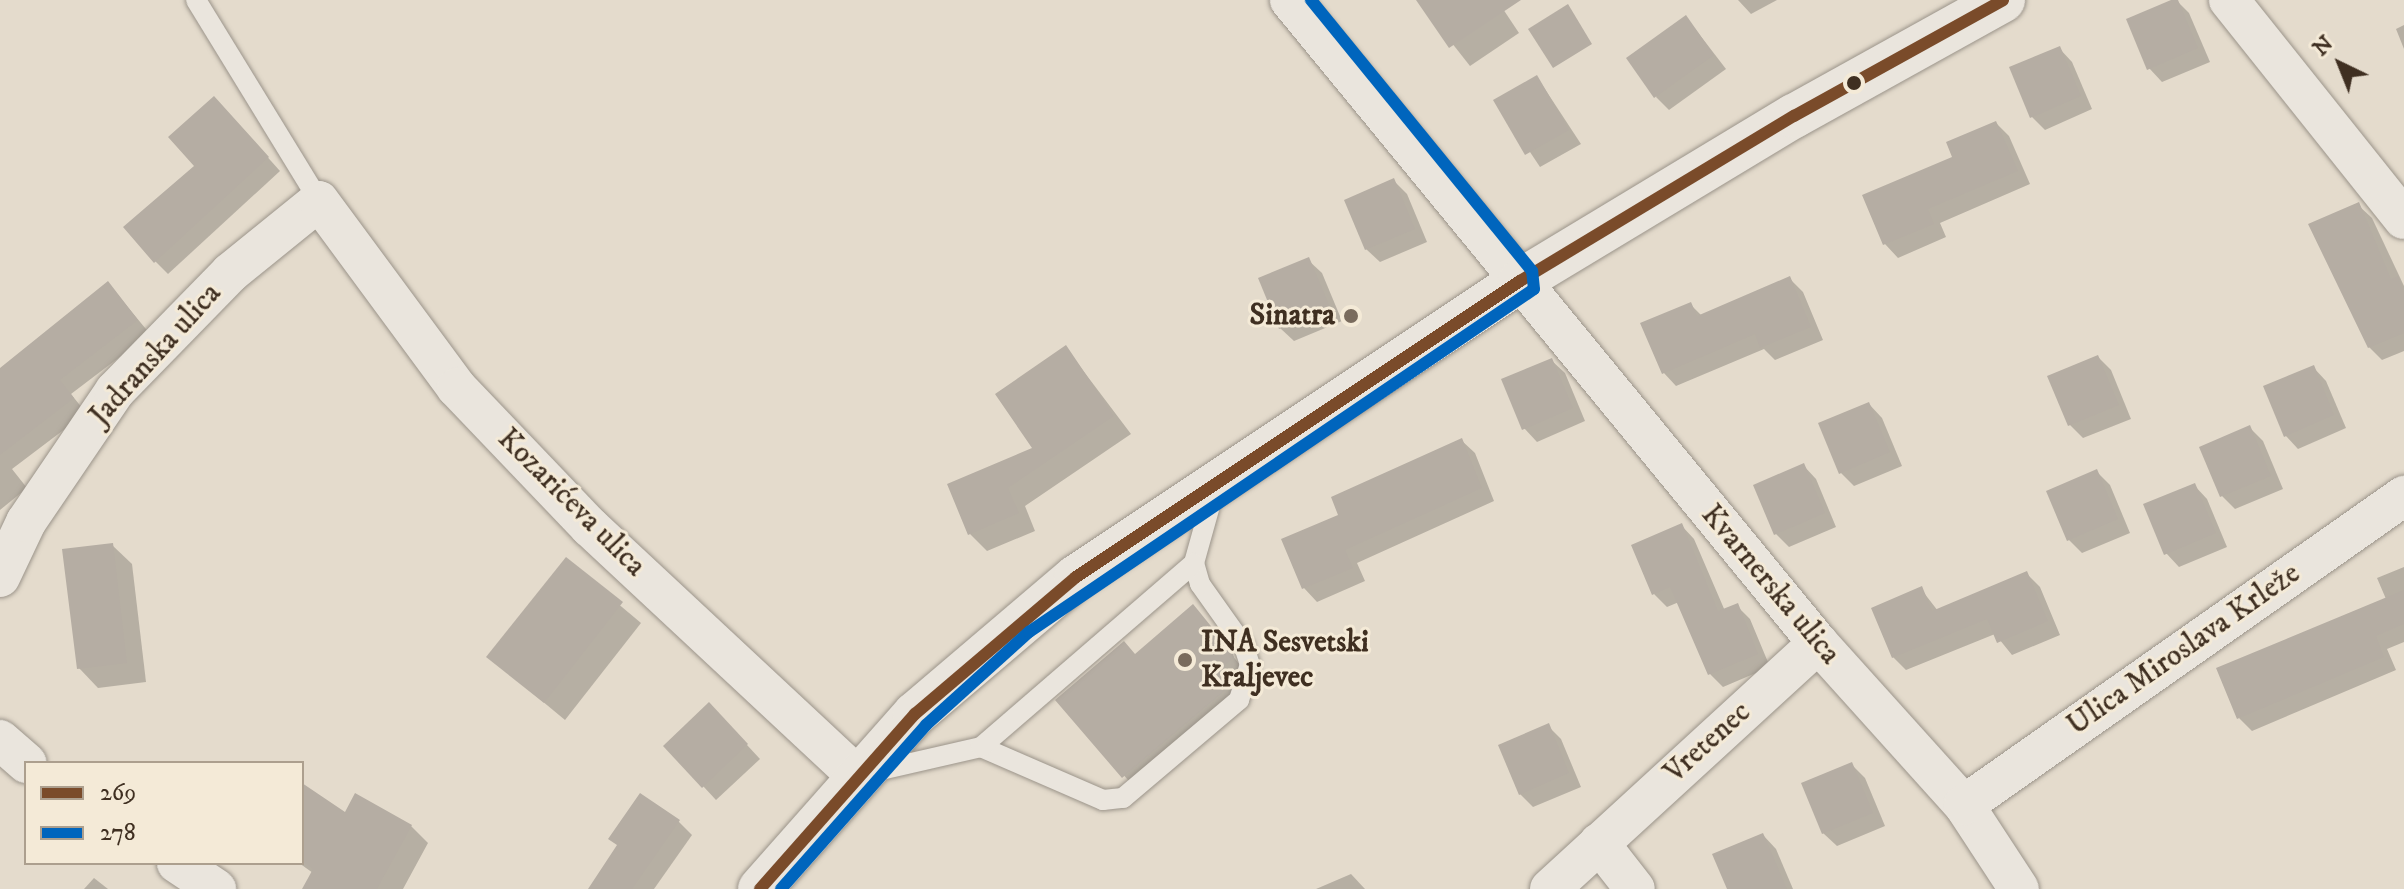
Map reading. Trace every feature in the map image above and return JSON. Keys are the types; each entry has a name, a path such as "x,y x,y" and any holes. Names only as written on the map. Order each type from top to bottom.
{"main road":[{"path":"760,889 856,775 1019,620 1219,480 1520,281 1794,116 2003,0"}],"street":[{"name":"Kvarnerska ulica","path":"1290,0 1818,643 1964,805 2019,889"},
{"path":"2229,0 2404,219"},
{"name":"Jadranska ulica","path":"0,577 26,522 115,391 230,273 319,201"},
{"name":"Kozarićeva ulica","path":"319,201 457,388 590,527 856,775"},
{"name":"Ulica Miroslava Krleže","path":"1964,805 2404,496"},
{"name":"Vretenec","path":"1550,889 1818,643"},
{"path":"0,740 24,761"},
{"path":"1599,843 1635,889"},
{"path":"180,865 216,889"}],"lane":[{"path":"196,0 319,201"},
{"path":"981,747 1103,800 1123,798 1239,700 1250,665 1244,646 1200,584 1194,563 1199,530 1219,480"},
{"path":"856,775 981,747 1194,563"}],"building":[{"path":"1416,0 1521,0 1449,48"},
{"path":"2171,0 2178,0 2198,48 2147,70 2126,19"},
{"path":"1568,4 1592,44 1553,68 1528,29"},
{"path":"1686,15 1714,55 1654,98 1626,58"},
{"path":"2060,46 2081,96 2030,118 2009,67"},
{"path":"1537,75 1569,130 1525,155 1493,100"},
{"path":"214,96 269,157 154,263 123,227 194,166 168,137"},
{"path":"1996,121 2018,171 1928,209 1934,224 1883,245 1862,195 1952,157 1946,142"},
{"path":"1394,178 1415,229 1365,250 1344,200"},
{"path":"2359,202 2391,279 2398,276 2404,292 2404,333 2368,348 2308,224"},
{"path":"1309,257 1330,307 1279,329 1258,278"},
{"path":"1790,276 1811,327 1760,348 1755,334 1662,374 1640,323 1691,302 1697,316"},
{"path":"108,281 138,320 60,380 74,398 0,455 0,368"},
{"path":"1066,345 1114,416 1008,488 1019,513 968,535 947,484 1032,448 995,394"},
{"path":"2098,355 2119,405 2068,426 2047,376"},
{"path":"1552,358 1573,408 1522,430 1501,379"},
{"path":"2314,365 2334,415 2284,437 2263,386"},
{"path":"1869,402 1890,452 1839,474 1818,423"},
{"path":"2250,425 2271,476 2220,497 2199,447"},
{"path":"1462,438 1482,488 1345,550 1353,568 1302,589 1281,539 1338,515 1331,497"},
{"path":"1804,463 1825,513 1774,535 1753,485"},
{"path":"2097,469 2118,519 2067,541 2046,491"},
{"path":"2195,483 2216,533 2164,555 2143,504"},
{"path":"1682,523 1718,611 1738,603 1758,654 1708,675 1670,587 1652,595 1631,545"},
{"path":"113,543 127,663 77,669 62,549"},
{"path":"566,557 623,602 544,703 486,657"},
{"path":"2027,571 2048,621 1997,643 1987,619 1892,658 1871,608 1922,586 1932,611"},
{"path":"2404,590 2404,624 2376,636 2384,657 2237,719 2216,668"},
{"path":"1193,604 1232,652 1234,657 1224,666 1233,676 1230,686 1122,778 1055,700 1124,641 1135,654"},
{"path":"709,702 748,744 702,788 663,746"},
{"path":"1549,723 1569,773 1519,795 1498,745"},
{"path":"1852,762 1873,813 1822,834 1801,783"},
{"path":"304,784 345,812 355,793 412,825 377,889 302,889 313,869 304,862"},
{"path":"640,793 680,820 632,889 588,889 617,845 608,839"},
{"path":"1763,833 1787,889 1727,889 1712,854"}],"transit line":[{"name":"278","path":"781,889 926,725 1029,632 1534,289 1532,271 1311,0"},
{"name":"269","path":"760,889 915,714 1076,577 1520,281 1794,116 2003,0"}],"place":[{"name":"Sinatra","path":"1351,316"},
{"name":"INA Sesvetski Kraljevec","path":"1185,660"}]}
